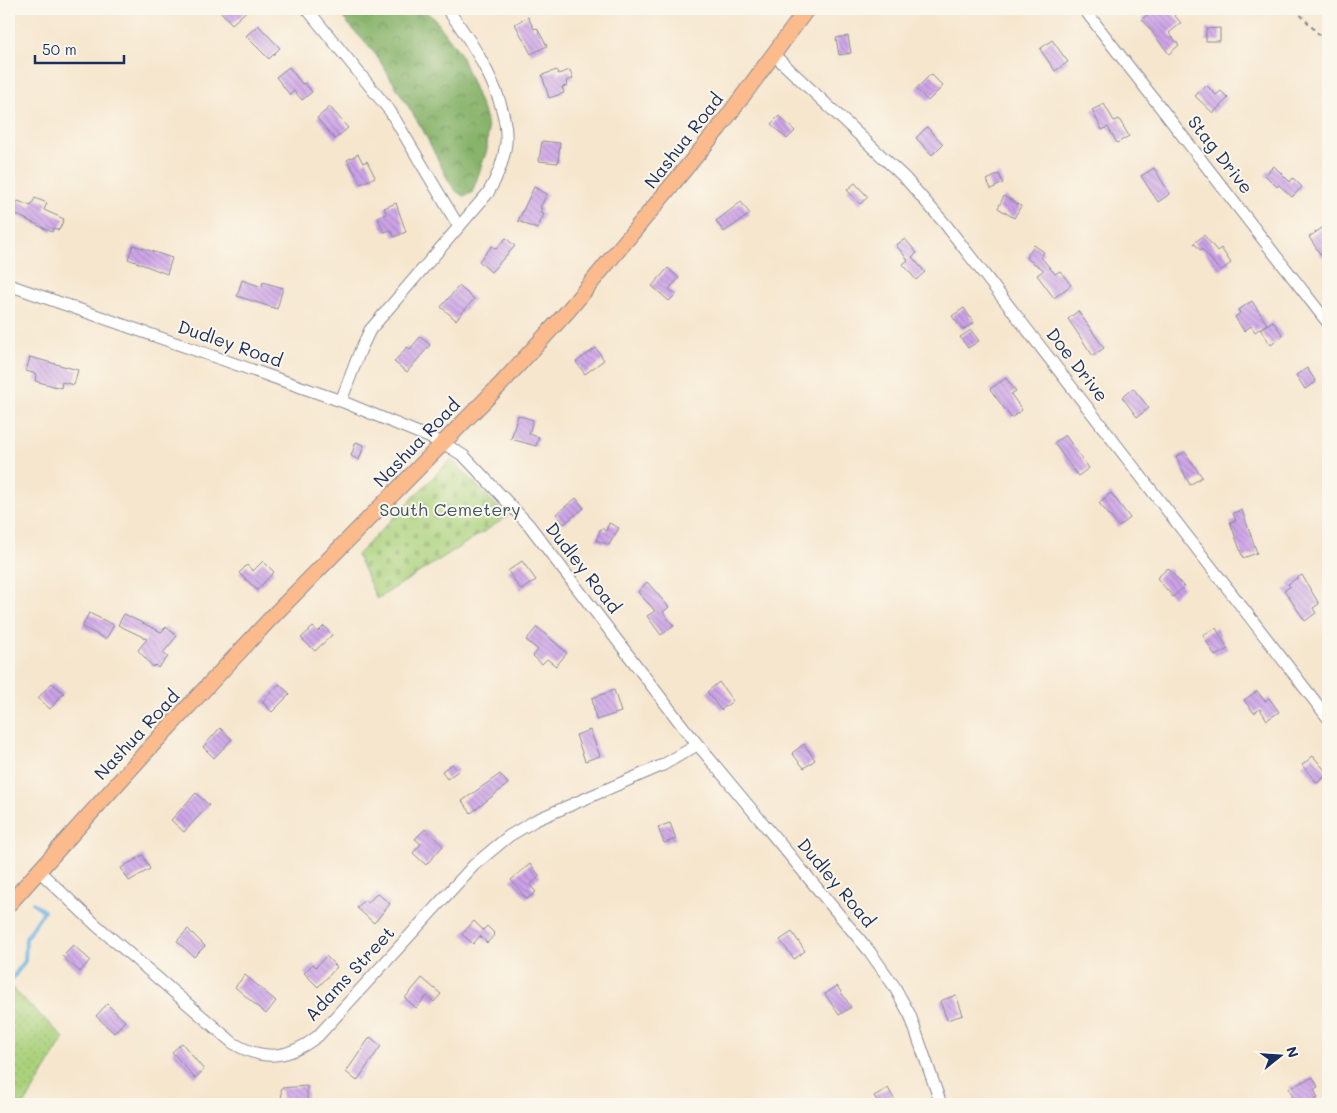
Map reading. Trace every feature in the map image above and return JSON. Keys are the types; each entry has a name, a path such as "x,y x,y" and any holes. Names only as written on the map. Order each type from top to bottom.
{"main road":[{"name":"Nashua Road","path":"9,904 271,618 534,350 675,183 774,55 807,9"}],"street":[{"path":"307,9 390,111 459,227"},
{"path":"341,401 360,351 374,326 479,204 495,180 504,155 506,131 503,115 483,64 469,39 447,9"},
{"name":"Stag Drive","path":"1084,9 1328,323"},
{"name":"Doe Drive","path":"774,55 893,166 942,219 1328,718"},
{"name":"Dudley Road","path":"9,284 341,401 443,443 472,463 528,525 697,745 856,933 894,986 910,1015 941,1104"},
{"name":"Adams Street","path":"39,871 110,937 233,1043 259,1055 291,1051 305,1047 318,1036 474,865 509,836 536,820 663,765 697,745"}],"path":[{"path":"1295,9 1328,44"}],"green space":[{"path":"335,9 422,9 435,19 460,53 486,118 488,129 487,150 472,193 464,196 457,192 449,182 423,130 376,55"},
{"name":"South Cemetery","path":"451,459 507,517 377,599 357,555"},
{"path":"9,985 64,1038 25,1104 9,1104"}],"building":[{"path":"218,9 249,9 232,24"},
{"path":"1155,9 1169,9 1181,23 1169,33 1179,45 1169,54 1142,19"},
{"path":"528,17 534,29 537,28 547,46 531,54 515,24"},
{"path":"258,25 280,48 269,59 246,36"},
{"path":"1220,28 1220,41 1206,41 1206,29"},
{"path":"848,36 851,53 839,55 836,38"},
{"path":"1052,40 1068,62 1055,71 1040,49"},
{"path":"289,67 302,84 305,83 312,92 302,100 294,91 290,95 276,77"},
{"path":"557,70 558,74 570,70 573,79 566,81 567,86 562,87 564,93 549,98 542,75"},
{"path":"931,74 943,86 928,101 916,89"},
{"path":"1206,85 1216,95 1221,91 1228,98 1213,113 1195,96"},
{"path":"1104,104 1114,121 1119,119 1129,136 1117,143 1108,127 1102,130 1092,110"},
{"path":"330,107 348,128 335,139 317,118"},
{"path":"779,116 795,131 787,139 771,124"},
{"path":"927,127 943,144 932,155 916,138"},
{"path":"542,141 560,143 558,163 539,161"},
{"path":"358,154 363,163 367,161 375,177 361,184 347,160"},
{"path":"1274,166 1290,182 1293,178 1302,187 1292,197 1279,185 1277,187 1265,175"},
{"path":"1154,168 1170,194 1158,202 1141,176"},
{"path":"999,174 1003,183 991,189 987,180"},
{"path":"855,183 868,197 860,204 847,190"},
{"path":"534,187 547,194 540,208 542,209 540,212 544,214 537,229 518,221"},
{"path":"1004,196 1021,206 1014,218 998,208"},
{"path":"35,198 47,203 44,210 64,219 59,230 53,228 52,232 13,213 18,201 31,206"},
{"path":"741,202 750,214 724,232 716,221"},
{"path":"396,203 406,232 394,237 391,230 384,232 378,218 386,214 384,208"},
{"path":"1322,228 1328,238 1328,253 1322,257 1309,237"},
{"path":"1204,235 1217,251 1221,248 1231,263 1220,271 1202,249 1200,250 1194,243"},
{"path":"506,238 515,246 491,272 479,261 492,246 496,249"},
{"path":"905,239 917,253 912,257 925,272 916,280 903,264 908,260 896,245"},
{"path":"133,245 172,258 167,274 128,259"},
{"path":"1034,245 1044,252 1041,257 1055,274 1060,271 1071,285 1054,298 1037,275 1044,270 1026,258"},
{"path":"668,268 679,278 669,289 676,294 669,301 652,286"},
{"path":"242,280 262,287 263,282 283,288 277,309 237,296"},
{"path":"459,286 474,299 456,320 441,307"},
{"path":"1252,301 1267,324 1255,332 1251,326 1244,331 1235,317 1240,313 1238,310"},
{"path":"964,308 974,323 962,330 952,316"},
{"path":"1078,311 1104,348 1093,356 1068,319"},
{"path":"1273,321 1283,336 1271,345 1260,329"},
{"path":"971,330 979,341 968,348 960,337"},
{"path":"420,337 430,345 407,372 394,362 407,347 410,349"},
{"path":"596,348 604,360 585,374 576,362"},
{"path":"30,357 78,370 74,385 62,382 61,388 35,381 36,374 26,371"},
{"path":"1307,368 1316,382 1305,389 1296,375"},
{"path":"1006,378 1016,391 1011,394 1022,410 1011,418 990,389"},
{"path":"1133,388 1149,408 1137,417 1122,397"},
{"path":"518,415 533,420 529,434 539,437 536,446 511,439"},
{"path":"1065,435 1089,468 1078,476 1054,443"},
{"path":"356,442 364,445 359,460 351,456"},
{"path":"1185,452 1202,477 1190,485 1176,457"},
{"path":"1111,493 1130,518 1119,527 1099,503"},
{"path":"576,498 584,508 564,524 556,514"},
{"path":"1242,510 1257,553 1243,558 1230,522 1236,521 1233,513"},
{"path":"609,523 619,528 609,545 596,540 601,528 606,531"},
{"path":"263,561 274,572 257,590 239,573 247,565 253,571"},
{"path":"522,561 536,580 521,590 508,571"},
{"path":"1168,568 1184,587 1173,597 1157,578"},
{"path":"1302,575 1319,604 1313,608 1316,613 1305,621 1284,590 1290,587 1288,584"},
{"path":"647,582 669,607 663,612 674,626 661,635 647,616 655,611 638,592"},
{"path":"89,613 114,625 106,639 82,627"},
{"path":"124,614 161,632 166,627 177,636 163,653 168,657 158,668 155,665 153,667 138,650 147,639 118,625"},
{"path":"324,626 332,635 315,651 301,638 313,627 318,632"},
{"path":"537,627 567,653 556,666 547,659 542,664 533,656 538,650 526,640"},
{"path":"1216,628 1228,649 1215,656 1203,635"},
{"path":"719,682 733,701 721,710 707,692"},
{"path":"52,683 64,693 50,709 38,698"},
{"path":"279,684 290,694 272,712 262,702"},
{"path":"614,690 621,712 596,720 592,698"},
{"path":"1257,691 1265,701 1269,698 1279,712 1267,720 1260,709 1254,713 1244,700"},
{"path":"220,728 232,739 214,758 203,747"},
{"path":"590,730 600,756 585,761 576,735"},
{"path":"804,744 815,760 804,768 792,753"},
{"path":"1313,756 1328,774 1317,783 1302,765"},
{"path":"452,764 458,771 447,779 442,771"},
{"path":"500,774 508,784 471,813 462,801"},
{"path":"196,793 209,805 184,832 171,820"},
{"path":"670,823 676,839 664,843 658,827"},
{"path":"425,829 443,846 426,865 413,853 421,844 415,839"},
{"path":"143,855 150,869 129,881 121,868"},
{"path":"530,864 540,876 530,885 536,892 527,899 511,880"},
{"path":"377,893 390,904 374,923 357,908 364,900 368,903"},
{"path":"474,921 483,930 487,926 495,934 487,943 480,936 473,944 462,934"},
{"path":"188,929 205,946 194,957 177,941"},
{"path":"792,932 805,951 794,959 780,940"},
{"path":"73,945 90,960 80,972 62,956"},
{"path":"326,956 337,967 318,987 304,973 313,964 316,967"},
{"path":"245,975 276,1001 266,1014 235,987"},
{"path":"422,978 441,994 434,1002 427,996 416,1008 405,998"},
{"path":"837,986 851,1007 839,1015 825,994"},
{"path":"956,995 963,1015 947,1020 940,1001"},
{"path":"107,1004 125,1021 114,1033 96,1016"},
{"path":"370,1037 381,1046 357,1081 346,1072"},
{"path":"182,1043 204,1070 195,1078 172,1052"},
{"path":"1313,1077 1318,1087 1314,1089 1318,1098 1315,1100 1317,1104 1279,1104 1293,1097 1289,1088"},
{"path":"307,1086 307,1104 282,1103 281,1088"},
{"path":"888,1088 897,1104 879,1104 874,1096"}],"waterway":[{"path":"9,983 25,961 26,938 44,911 33,903"}]}
